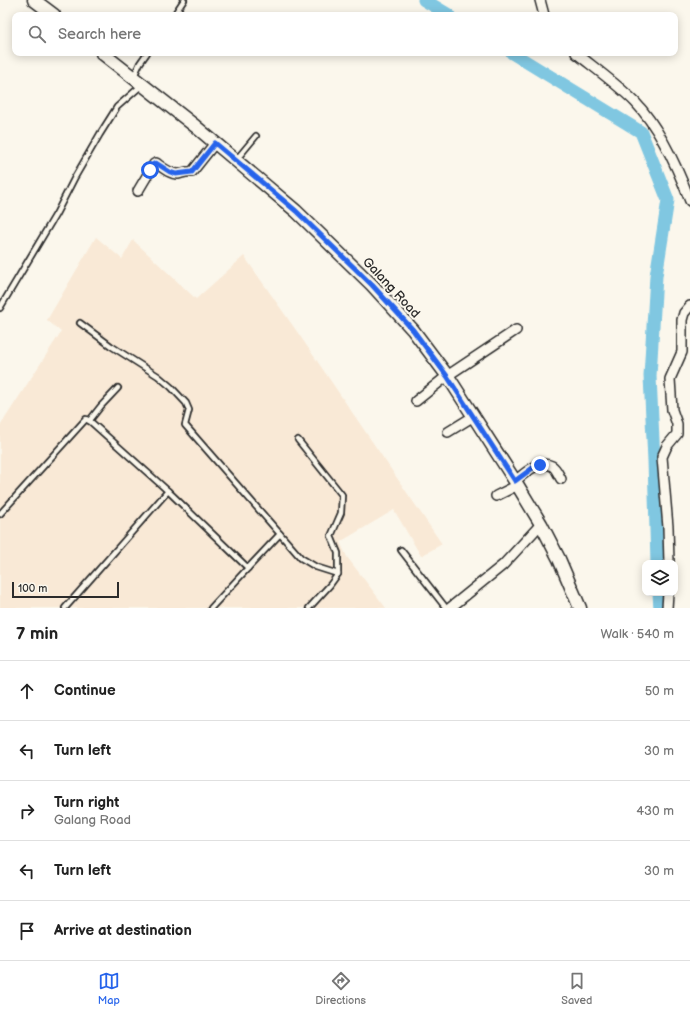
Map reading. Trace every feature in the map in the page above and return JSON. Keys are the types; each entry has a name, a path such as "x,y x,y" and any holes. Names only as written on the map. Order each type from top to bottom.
{"street":[{"path":"34,0 50,12"},
{"path":"540,0 543,12"},
{"name":"Galang Road","path":"106,56 236,160 296,211 372,285 422,341 474,416 541,524 560,559 580,608"},
{"path":"580,56 625,92 643,111 661,138 690,201"},
{"path":"138,191 154,164 156,163 176,174 192,172 215,143"},
{"path":"669,560 668,527 662,457 667,446 677,434 677,424 672,410 670,379 682,352 682,320 684,313 690,306"},
{"path":"416,401 447,376 516,330"},
{"path":"448,432 474,416"},
{"path":"496,496 516,483 534,467 544,464 551,465 560,479"},
{"path":"450,608 503,565 541,524"},
{"path":"667,608 668,596"}],"lane":[{"path":"176,12 184,0"},
{"path":"0,308 56,214 75,177 117,106 137,82 140,62 145,56"},
{"path":"236,160 256,136"},
{"path":"80,323 111,346 158,376 179,396 186,403 189,410 185,425 301,558 316,567 338,574"},
{"path":"90,420 118,388"},
{"path":"0,514 86,419 90,420 168,491 248,568"},
{"path":"298,440 342,495 340,513 331,536 338,553 338,574 309,608"},
{"path":"65,608 168,491"},
{"path":"212,608 280,534"},
{"path":"401,550 446,608"}],"shaded area":[{"path":"96,237 122,259 133,240 196,299 244,256 442,544 421,556 394,510 340,542 347,557 386,608 0,608 0,426 61,332 47,320"}],"waterway":[{"path":"424,0 444,12"},
{"path":"517,56 641,132 668,200 656,276 650,376 657,560"},
{"path":"659,596 660,608"}],"route":[{"path":"150,170 156,163 176,174 192,172 215,143 258,178 322,235 372,285 413,330 447,376 515,481 534,467 540,465"}]}
